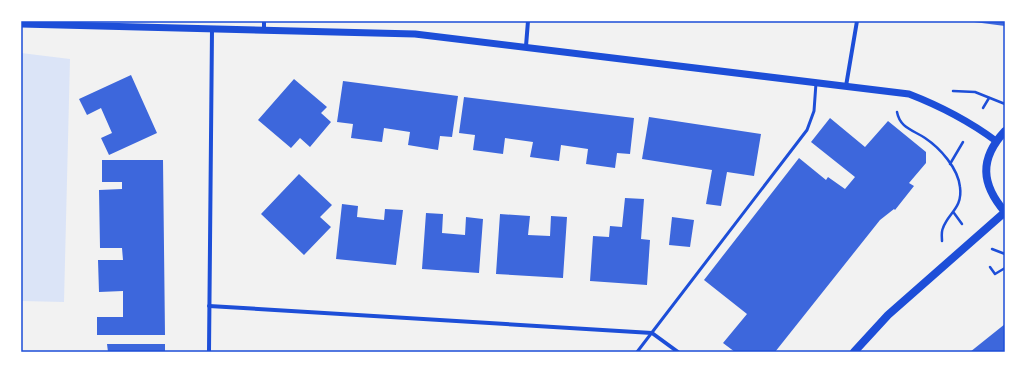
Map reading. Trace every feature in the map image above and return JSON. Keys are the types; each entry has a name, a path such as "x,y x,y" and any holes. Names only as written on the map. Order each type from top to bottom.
{"main road":[{"path":"854,352 888,315 1005,212 990,193 986,170 988,157 996,141 1005,131"}],"street":[{"path":"264,21 264,31"},
{"path":"526,46 528,21"},
{"path":"846,86 857,21"},
{"path":"21,24 105,24 212,30 415,34 526,46 909,94 958,116 996,141"},
{"path":"209,352 212,30"},
{"path":"209,306 652,333 678,352"}],"lane":[{"path":"637,352 807,130 814,111 816,82"}],"path":[{"path":"975,92 1005,104"},
{"path":"983,108 989,98"},
{"path":"909,130 925,138 939,149 958,177 961,187 958,205 954,214 947,222"},
{"path":"950,164 958,150"},
{"path":"954,214 960,221"},
{"path":"990,267 995,274 1005,268"}],"shaded area":[{"path":"21,53 70,59 64,302 21,301"}],"building":[{"path":"1005,21 1005,26 974,22"},
{"path":"131,75 157,133 109,155 101,138 112,133 101,108 87,115 79,99"},
{"path":"294,79 327,107 321,113 331,122 310,147 300,138 291,148 258,120"},
{"path":"343,81 458,96 452,137 440,136 438,150 408,145 410,132 384,128 382,142 351,138 353,124 337,122"},
{"path":"464,97 634,118 630,154 617,153 615,168 586,164 588,149 561,145 559,161 530,157 533,142 505,138 503,154 473,150 475,135 459,133"},
{"path":"649,117 761,134 754,176 727,172 721,206 706,204 712,170 642,159"},
{"path":"830,118 865,147 888,121 926,152 926,163 909,183 914,186 895,210 894,209 880,220 775,352 735,352 723,343 747,314 704,280 799,158 826,180 828,177 845,189 855,177 811,142"},
{"path":"102,160 163,160 165,335 97,335 97,317 123,317 123,291 99,292 98,260 123,260 122,248 100,248 99,190 122,189 122,182 102,182"},
{"path":"299,174 332,205 320,217 331,227 304,255 261,214"},
{"path":"625,198 644,199 641,239 650,240 647,285 590,281 593,236 609,237 610,226 622,227"},
{"path":"342,204 358,206 357,217 384,220 385,209 403,210 396,265 336,259"},
{"path":"426,213 443,214 442,233 465,235 466,217 483,219 479,273 422,269"},
{"path":"500,214 530,216 528,235 550,236 551,216 567,217 563,278 496,274"},
{"path":"672,217 694,220 690,247 669,245"},
{"path":"1005,324 1005,352 970,352"},
{"path":"107,344 165,344 165,352 108,352"}]}
